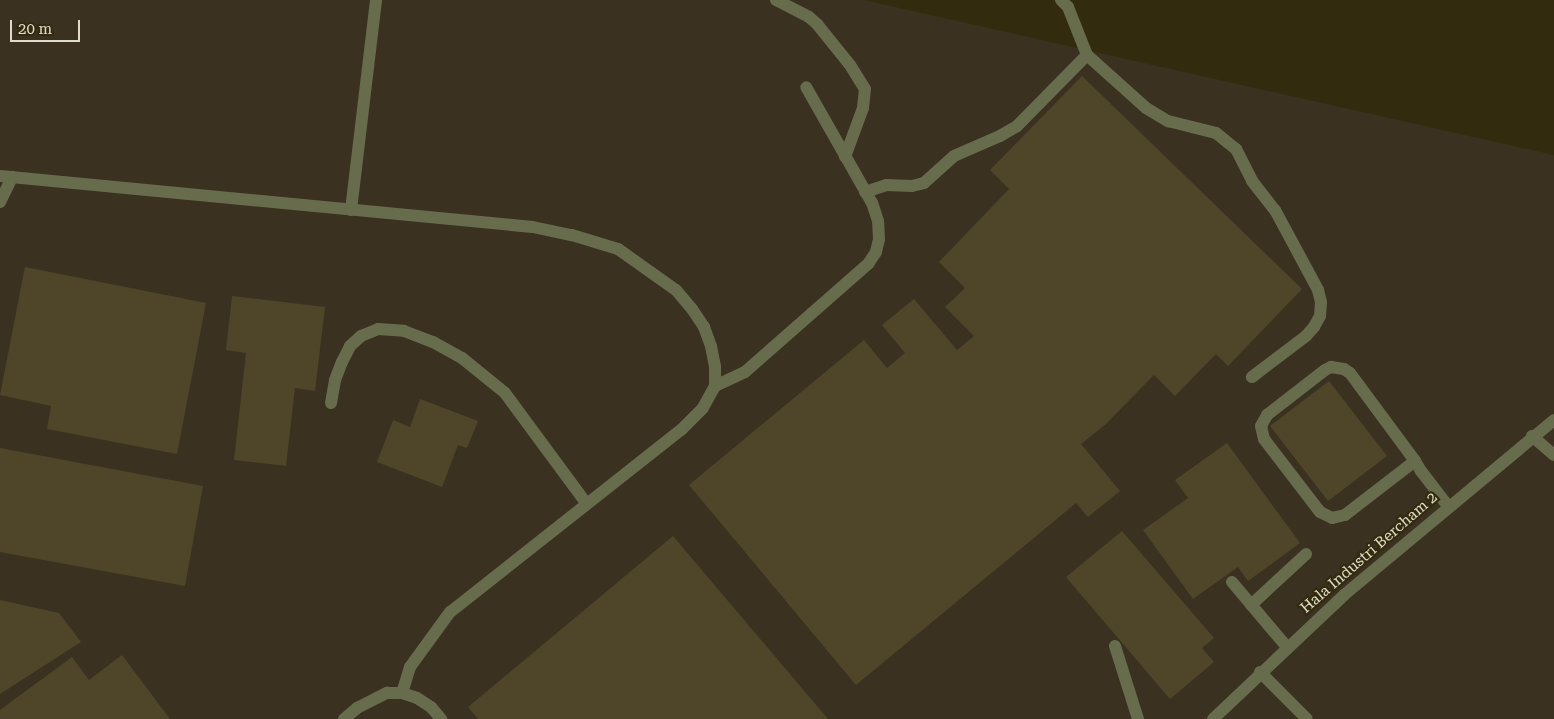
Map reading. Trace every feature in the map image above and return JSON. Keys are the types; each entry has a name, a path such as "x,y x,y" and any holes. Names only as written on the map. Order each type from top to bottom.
{"street":[{"path":"351,210 376,0"},
{"path":"776,0 809,17 817,24 860,77 865,89 865,99 845,157"},
{"path":"1061,0 1068,7 1087,55 1146,108 1168,121 1183,127 1216,133 1232,145 1252,180 1275,210 1318,290 1321,302 1320,316 1314,327 1306,336 1252,377"},
{"path":"865,192 886,185 912,186 924,183 954,156 1000,136 1017,126 1087,55"},
{"path":"715,386 745,372 868,264 876,252 879,239 878,221 872,203 806,87"},
{"path":"0,202 6,177 533,227 572,235 618,249 676,290 692,309 704,327 711,346 715,366 715,386 703,408 682,429 450,612 410,667 402,694"},
{"path":"331,402 335,380 342,362 350,346 361,336 378,329 395,330 404,331 433,342 462,358 505,392 586,503"},
{"path":"1415,461 1345,515 1332,518 1320,512 1264,439 1261,426 1267,415 1325,370 1338,366 1350,374 1415,461 1448,506"},
{"name":"Hala Industri Bercham 2","path":"1213,719 1260,672 1344,595 1532,436 1554,420"},
{"path":"1532,436 1554,455"},
{"path":"1251,604 1306,554"},
{"path":"1232,582 1287,648"},
{"path":"1114,646 1138,719"},
{"path":"1260,672 1307,719"},
{"path":"344,719 357,708 386,693 402,694 417,698 431,707 441,719"}],"shaded area":[{"path":"0,0 864,0 1554,155 1554,719 0,719"}],"building":[{"path":"1082,76 1302,289 1228,366 1216,354 1175,396 1154,375 1106,424 1081,444 1120,491 1088,517 1076,503 856,685 689,485 864,340 887,368 905,353 882,325 914,299 957,350 974,336 945,307 965,288 939,262 1009,189 990,170"},
{"path":"25,267 206,303 177,454 47,429 51,406 0,395"},
{"path":"232,296 325,307 315,391 295,388 286,466 234,460 246,353 226,350"},
{"path":"1329,381 1387,456 1328,501 1270,426"},
{"path":"420,399 478,421 467,448 458,445 442,487 377,462 393,420 410,427"},
{"path":"1227,443 1300,543 1248,581 1238,567 1193,599 1143,530 1188,498 1175,480"},
{"path":"0,448 203,486 185,586 0,552"},
{"path":"1122,531 1214,638 1202,648 1214,662 1170,699 1066,577"},
{"path":"673,536 828,719 478,719 468,707"},
{"path":"0,600 59,613 81,642 0,694"},
{"path":"122,655 170,719 0,719 0,710 72,657 89,680"}]}
